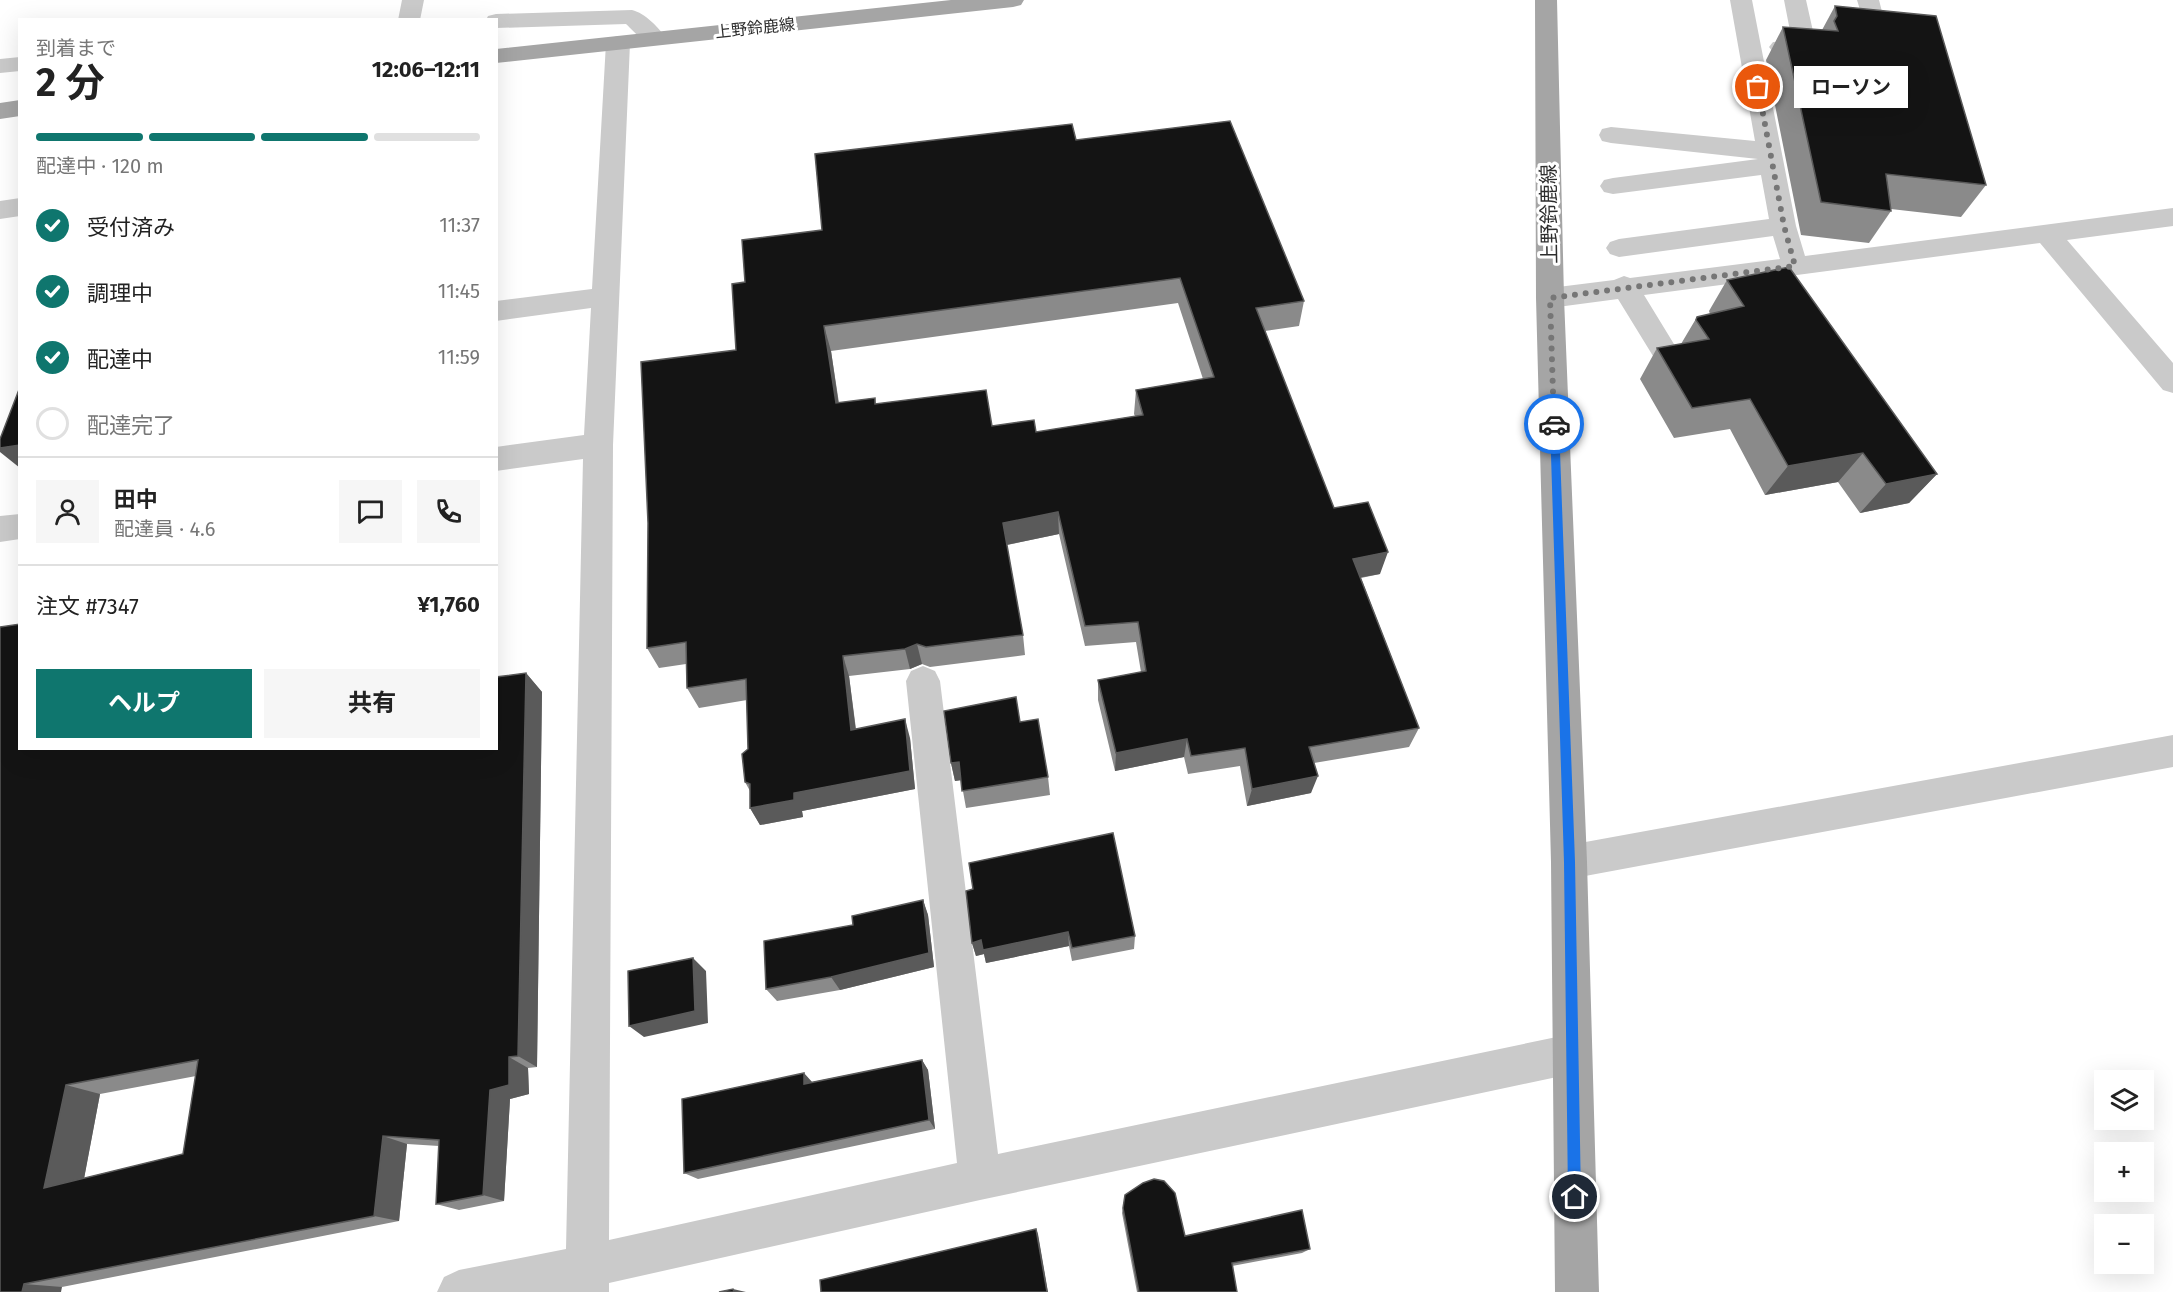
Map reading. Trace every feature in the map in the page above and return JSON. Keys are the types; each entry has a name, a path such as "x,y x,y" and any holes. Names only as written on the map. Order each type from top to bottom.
{"main road":[{"name":"上野鈴鹿線","path":"498,56 1013,0"},
{"name":"上野鈴鹿線","path":"1546,0 1550,298 1569,862 1577,1292"},
{"path":"0,111 18,108"}],"street":[{"path":"409,18 413,0"},
{"path":"490,18 494,0"},
{"path":"1742,0 1784,226 1795,266"},
{"path":"1750,45 1805,49 1795,0"},
{"path":"1868,0 1876,30"},
{"path":"498,21 632,17 655,39"},
{"path":"587,1279 598,445 618,43"},
{"path":"0,66 18,64"},
{"path":"1611,135 1771,157"},
{"path":"1613,186 1771,157"},
{"path":"0,210 18,207"},
{"path":"1550,298 1624,286 2173,217"},
{"path":"1619,248 1784,226"},
{"path":"2047,234 2173,382"},
{"path":"1624,286 1663,348"},
{"path":"498,311 605,297"},
{"path":"498,459 598,445"},
{"path":"0,529 18,526"},
{"path":"923,681 980,1179"},
{"path":"1569,862 2173,751"},
{"path":"459,1292 587,1279 980,1179 1571,1054"}],"building":[{"path":"1835,6 1936,16 1986,185 1886,174 1891,211 1821,202 1783,27 1838,31 1834,21 1837,16"},
{"path":"1230,121 1304,301 1256,308 1334,508 1368,502 1388,552 1353,559 1419,728 1309,747 1318,776 1252,789 1245,748 1191,756 1187,739 1116,753 1098,680 1146,671 1138,622 1085,626 1058,512 1003,523 1023,635 926,647 917,644 905,649 843,656 851,730 905,719 910,771 794,793 794,800 750,808 750,784 745,782 742,754 748,749 746,679 687,688 686,642 647,648 648,523 641,362 736,350 732,284 745,282 742,240 822,230 815,154 1072,124 1076,140","holes":["1180,278 1214,377 1136,390 1143,415 1036,432 1034,420 992,426 986,390 875,404 875,398 836,403 824,326"]},
{"path":"1789,267 1937,474 1886,484 1863,453 1788,466 1750,399 1692,408 1657,348 1709,339 1696,320 1697,317 1744,306 1727,280"},
{"path":"18,392 18,445 0,448 0,439"},
{"path":"18,624 18,750 498,750 498,677 526,673 518,1056 509,1057 509,1085 490,1090 483,1195 436,1204 439,1140 383,1136 374,1216 24,1284 22,1292 0,1292 0,627","holes":["198,1060 183,1154 44,1188 66,1085"]},
{"path":"1016,697 1020,722 1038,719 1048,777 962,791 959,762 951,763 944,711"},
{"path":"1113,833 1135,936 1072,948 1068,932 983,950 981,940 972,943 966,891 973,889 969,863"},
{"path":"923,900 929,953 831,977 766,989 764,941 853,925 852,916"},
{"path":"693,958 695,1011 629,1026 628,971"},
{"path":"922,1060 929,1120 684,1173 682,1099 804,1073 804,1084"},
{"path":"1154,1179 1164,1181 1175,1193 1185,1236 1302,1210 1310,1249 1232,1263 1237,1292 1139,1292 1123,1208 1125,1195 1143,1183"},
{"path":"1036,1229 1047,1292 821,1292 820,1280"}],"way so far":[{"path":"1554,424 1550,298 1624,286 1795,266 1784,226 1758,87"}],"place":[{"name":"ローソン","path":"1758,87"}],"route":[{"path":"1554,424 1569,862 1575,1197"}]}
